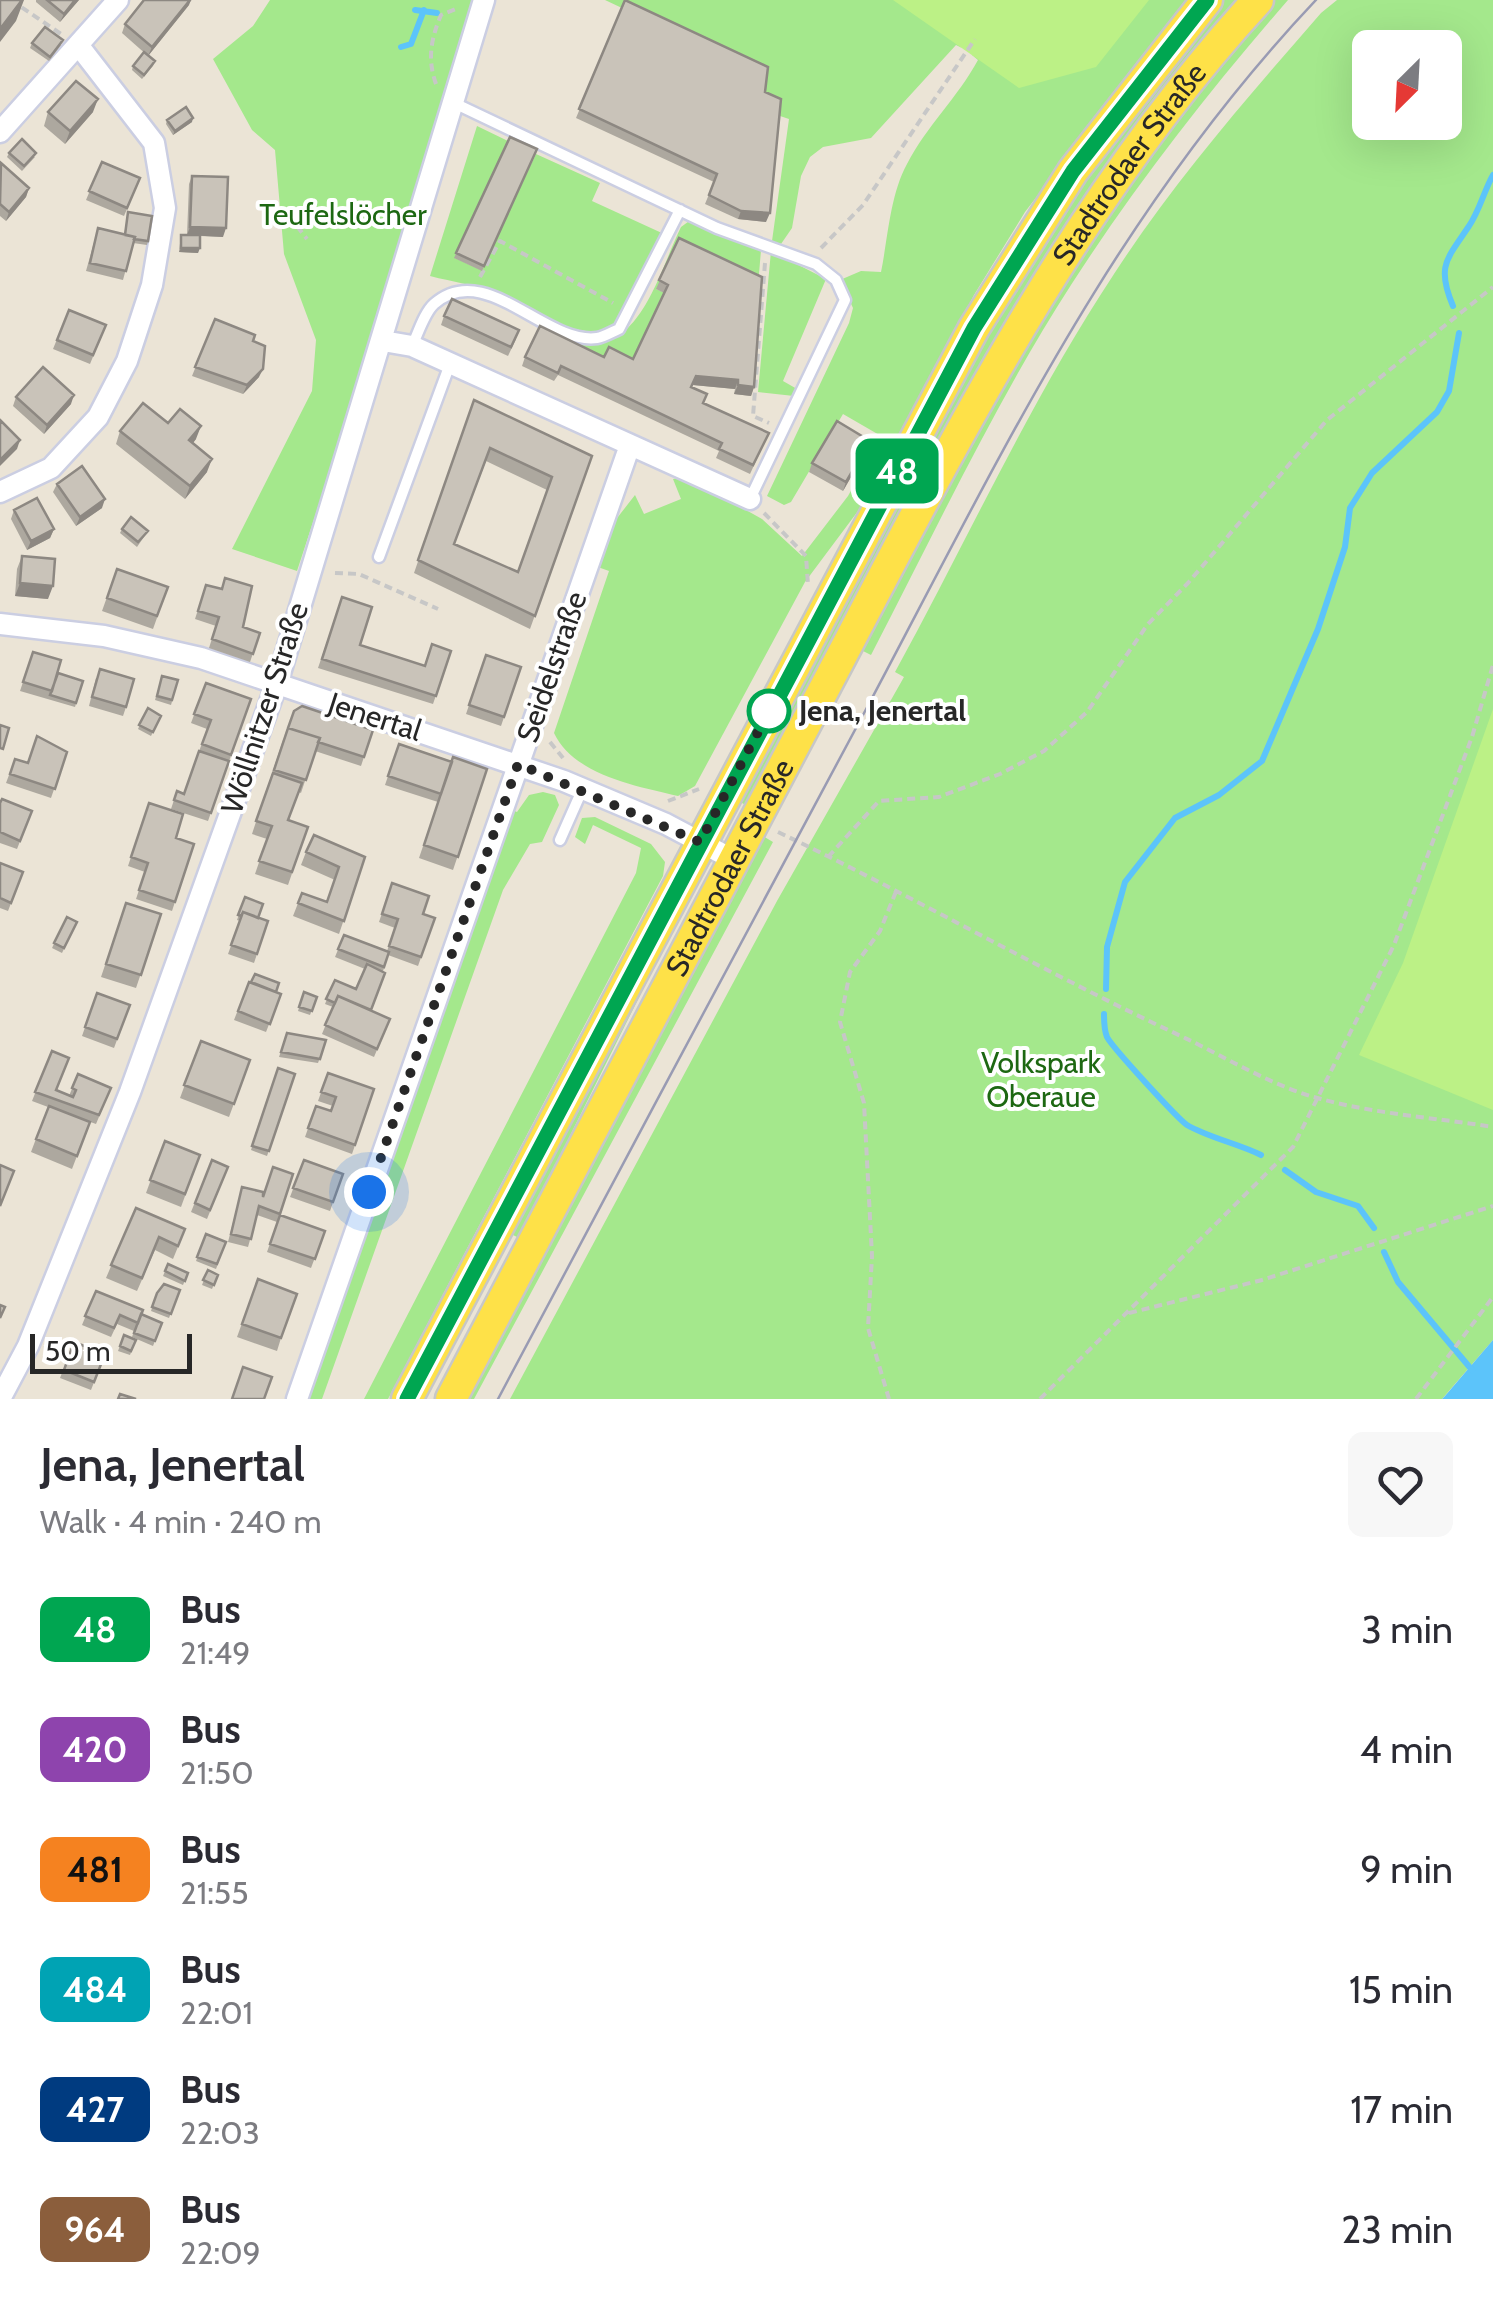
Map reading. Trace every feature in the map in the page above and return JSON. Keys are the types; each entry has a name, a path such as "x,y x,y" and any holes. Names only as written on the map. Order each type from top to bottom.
{"main road":[{"name":"Stadtrodaer Straße","path":"407,1399 974,328 1073,171 1207,0"},
{"name":"Stadtrodaer Straße","path":"451,1399 971,413 1055,270 1157,123 1258,0"}],"street":[{"path":"0,132 118,0"},
{"name":"Wöllnitzer Straße","path":"0,1399 28,1346 130,1092 276,684 384,341 484,0"},
{"path":"0,492 51,468 98,416 127,361 152,286 165,208 154,143 79,46"},
{"path":"384,341 412,346 750,500"},
{"name":"Seidelstraße","path":"297,1399 630,445"},
{"name":"Jenertal","path":"0,624 153,645 276,684 583,788 734,860"}],"lane":[{"path":"454,103 680,210 810,261 836,280 844,300 750,500"},
{"path":"412,346 433,305 458,291 494,297 577,336 598,338 619,329 680,210"},
{"path":"379,557 450,364"},
{"path":"560,840 583,788"}],"path":[{"path":"12,0 79,46"},
{"path":"454,103 441,98 430,68 432,36 441,15 458,8"},
{"path":"810,261 863,205 899,145 975,39"},
{"path":"289,216 306,239"},
{"path":"472,293 500,240 630,312"},
{"path":"766,244 753,416 783,429"},
{"path":"1493,286 1327,420 1148,624 1087,712 1044,750 1000,774 940,797 879,801 825,856 897,889 1099,998 1320,1099 1493,1127"},
{"path":"750,500 806,556 808,585"},
{"path":"335,573 359,574 438,609"},
{"path":"1040,1399 1293,1147 1394,945 1472,737 1493,665"},
{"path":"548,734 551,744 572,765"},
{"path":"889,1399 868,1328 872,1256 864,1104 840,1022 850,972 880,931 897,889"},
{"path":"1124,1314 1262,1280 1493,1206"},
{"path":"1416,1399 1493,1297"}],"green space":[{"name":"Teufelslöcher","path":"270,0 474,0 376,330 297,571 232,549 312,391 316,340 284,254 275,150 252,130 213,59 253,26"},
{"path":"605,0 908,0 962,48 956,45 871,138 823,147 810,157 801,176 792,228 781,244 772,241 789,119 777,115 761,101 764,75"},
{"path":"893,0 1149,0 1096,67 1019,88"},
{"path":"1132,0 1187,0 1025,212 974,295 861,507 805,582 695,786 678,796 608,776 576,759 554,733 609,571 595,566 614,522 635,495 644,514 681,499 673,479 687,477 762,519 802,556 848,496 881,436 843,414 791,502 784,505 767,496 849,323 853,308 840,280 861,271 881,272 897,189 915,150 970,74 978,60 972,55"},
{"path":"1221,0 1240,0 1122,148 1057,241 935,449 748,806 736,800 991,321 1073,193"},
{"path":"1274,0 1288,0 1174,139 1071,285 991,421 871,655 859,649 1038,317 1193,93"},
{"name":"Volkspark Oberaue","path":"1337,0 1493,0 1493,1340 1442,1399 510,1399 777,901 904,677 895,672 1055,371 1083,322 1162,205 1321,13"},
{"path":"477,126 508,141 455,258 481,270 536,154 600,183 592,201 664,234 616,326 601,331 571,328 491,291 430,276"},
{"path":"692,219 761,250 758,286 656,289 665,293 630,368 601,365 575,344 597,344 616,337 631,325 644,308 681,227"},
{"path":"771,251 826,279 783,381 797,389 794,396 758,392"},
{"path":"1493,709 1493,1110 1359,1055 1403,963"},
{"path":"529,795 555,795 559,805 542,842 530,844 503,890 322,1399 306,1399 510,809 517,812"},
{"path":"595,817 651,844 665,862 663,876 388,1399 364,1399 636,873 641,848 593,825 585,844 575,837 582,818"},
{"path":"761,835 773,842 474,1399 464,1399"},
{"path":"689,897 519,1238 507,1232"}],"water":[{"path":"1493,1340 1493,1399 1442,1399 1445,1396"}],"building":[{"path":"0,0 22,0 0,29"},
{"path":"47,0 75,0 64,14"},
{"path":"144,0 190,0 152,47 125,24"},
{"path":"625,0 768,67 765,92 781,99 770,213 741,211 709,195 717,174 579,109"},
{"path":"45,27 63,40 50,57 32,43"},
{"path":"144,52 155,61 144,75 133,66"},
{"path":"76,81 98,99 70,131 48,112"},
{"path":"186,107 193,118 175,131 167,120"},
{"path":"510,137 537,149 484,266 456,253"},
{"path":"22,139 36,153 24,166 9,153"},
{"path":"102,162 140,178 127,208 89,191"},
{"path":"1,163 29,188 9,212 0,204"},
{"path":"192,176 228,177 226,228 190,227"},
{"path":"128,212 152,216 148,241 125,235"},
{"path":"98,228 135,237 126,271 90,263"},
{"path":"181,235 200,235 200,248 181,248"},
{"path":"679,238 762,277 754,387 738,385 738,380 696,376 691,387 707,394 703,403 769,433 753,465 719,449 722,443 561,366 558,373 525,357 540,326 604,357 609,347 633,359 668,285 659,280"},
{"path":"452,299 519,330 511,347 444,316"},
{"path":"69,310 106,325 93,355 57,340"},
{"path":"215,319 255,335 253,341 265,346 263,369 247,385 195,367"},
{"path":"43,367 74,395 47,425 16,397"},
{"path":"474,400 592,456 535,616 418,560","holes":["490,448 552,477 518,572 454,544"]},
{"path":"143,403 168,423 180,409 201,426 189,440 212,459 190,486 120,431"},
{"path":"0,420 20,440 0,460"},
{"path":"837,421 870,441 846,482 812,463"},
{"path":"82,466 105,499 80,517 57,484"},
{"path":"37,498 54,529 31,541 14,510"},
{"path":"131,517 148,531 138,542 122,529"},
{"path":"22,556 55,559 53,586 20,583"},
{"path":"117,569 168,587 157,616 107,598"},
{"path":"225,578 252,586 243,627 260,633 253,654 212,639 219,617 198,611 206,585 222,589"},
{"path":"342,597 372,607 360,645 425,666 432,644 451,651 436,696 322,659"},
{"path":"33,652 61,660 52,691 23,682"},
{"path":"486,655 521,667 504,717 469,705"},
{"path":"100,669 134,679 126,707 92,697"},
{"path":"58,673 83,681 76,703 50,695"},
{"path":"162,676 178,680 172,700 157,696"},
{"path":"206,683 251,699 231,755 202,744 211,720 194,714"},
{"path":"302,706 373,730 364,757 288,728 294,711"},
{"path":"148,708 161,716 153,732 139,725"},
{"path":"0,725 9,728 3,749 0,748"},
{"path":"288,728 320,738 306,780 274,770"},
{"path":"37,736 67,752 55,789 10,774 15,759 28,763"},
{"path":"399,744 452,762 441,794 388,776"},
{"path":"199,751 229,761 211,813 174,800 177,791 184,794"},
{"path":"453,757 487,769 458,857 424,845"},
{"path":"273,773 302,783 288,820 308,827 292,872 259,861 272,826 256,821"},
{"path":"2,799 32,811 20,841 0,832"},
{"path":"149,803 183,814 176,838 194,844 175,902 139,890 148,863 131,857"},
{"path":"314,835 365,857 344,921 298,903 302,893 327,902 339,867 306,852"},
{"path":"0,863 23,872 11,903 0,898"},
{"path":"392,883 429,896 423,914 435,918 421,957 389,946 398,919 382,914"},
{"path":"245,897 263,904 258,918 243,912 238,915"},
{"path":"126,903 161,914 141,975 106,964"},
{"path":"243,912 268,921 257,954 231,945"},
{"path":"67,917 77,922 64,948 54,943"},
{"path":"344,935 389,952 384,967 338,949"},
{"path":"367,964 385,973 371,1010 338,996 335,1003 326,999 335,980 356,989"},
{"path":"255,974 279,983 276,992 251,982"},
{"path":"249,982 281,994 270,1024 238,1011"},
{"path":"304,992 317,997 312,1011 299,1007"},
{"path":"97,993 130,1005 117,1039 85,1027"},
{"path":"338,996 390,1019 377,1049 325,1025"},
{"path":"287,1033 326,1040 320,1059 281,1052"},
{"path":"201,1041 250,1060 234,1104 184,1085"},
{"path":"52,1051 69,1058 56,1090 73,1097 78,1074 111,1088 99,1115 35,1092"},
{"path":"278,1068 295,1074 269,1151 252,1146"},
{"path":"328,1073 374,1089 355,1145 308,1128 316,1106 331,1111 336,1097 321,1092"},
{"path":"49,1106 90,1122 77,1156 36,1139"},
{"path":"165,1141 200,1155 185,1194 150,1180"},
{"path":"212,1160 228,1167 210,1210 195,1203"},
{"path":"304,1160 343,1174 333,1202 293,1188"},
{"path":"0,1165 14,1171 0,1206"},
{"path":"273,1167 293,1174 280,1214 259,1206 251,1239 231,1234 242,1187 263,1192 263,1197"},
{"path":"136,1208 185,1229 178,1246 159,1237 142,1278 111,1265"},
{"path":"280,1215 325,1231 315,1259 270,1244"},
{"path":"206,1234 226,1242 217,1264 197,1257"},
{"path":"168,1264 188,1273 185,1281 165,1271"},
{"path":"208,1270 218,1275 214,1285 203,1280"},
{"path":"258,1279 297,1294 281,1338 242,1324"},
{"path":"164,1284 180,1290 171,1314 152,1307"},
{"path":"96,1291 143,1310 138,1323 120,1315 114,1328 85,1316"},
{"path":"141,1314 162,1323 155,1341 134,1333"},
{"path":"124,1335 136,1340 131,1351 120,1346"},
{"path":"74,1342 105,1354 94,1382 64,1370"},
{"path":"243,1367 272,1377 264,1399 232,1399"}],"waterway":[{"path":"415,10 437,13"},
{"path":"401,47 411,44 424,10"},
{"path":"1453,306 1445,281 1446,263 1473,220 1493,175"},
{"path":"1106,989 1107,947 1125,882 1175,818 1219,795 1262,761 1318,629 1345,547 1350,508 1372,473 1437,412 1449,391 1459,333"},
{"path":"1104,1014 1107,1037 1181,1120 1261,1155"},
{"path":"1285,1170 1316,1192 1358,1206 1374,1228"},
{"path":"1384,1252 1398,1282 1472,1370"}],"tram line":[{"path":"498,1399 969,514 1069,335 1181,163 1245,80 1316,0"}],"bus line":[{"name":"48","path":"407,1399 974,328 1073,171 1207,0"}],"place":[{"name":"Jena, Jenertal","path":"769,711"}],"route":[{"path":"369,1192 518,764 666,824 700,842 769,711"}]}
